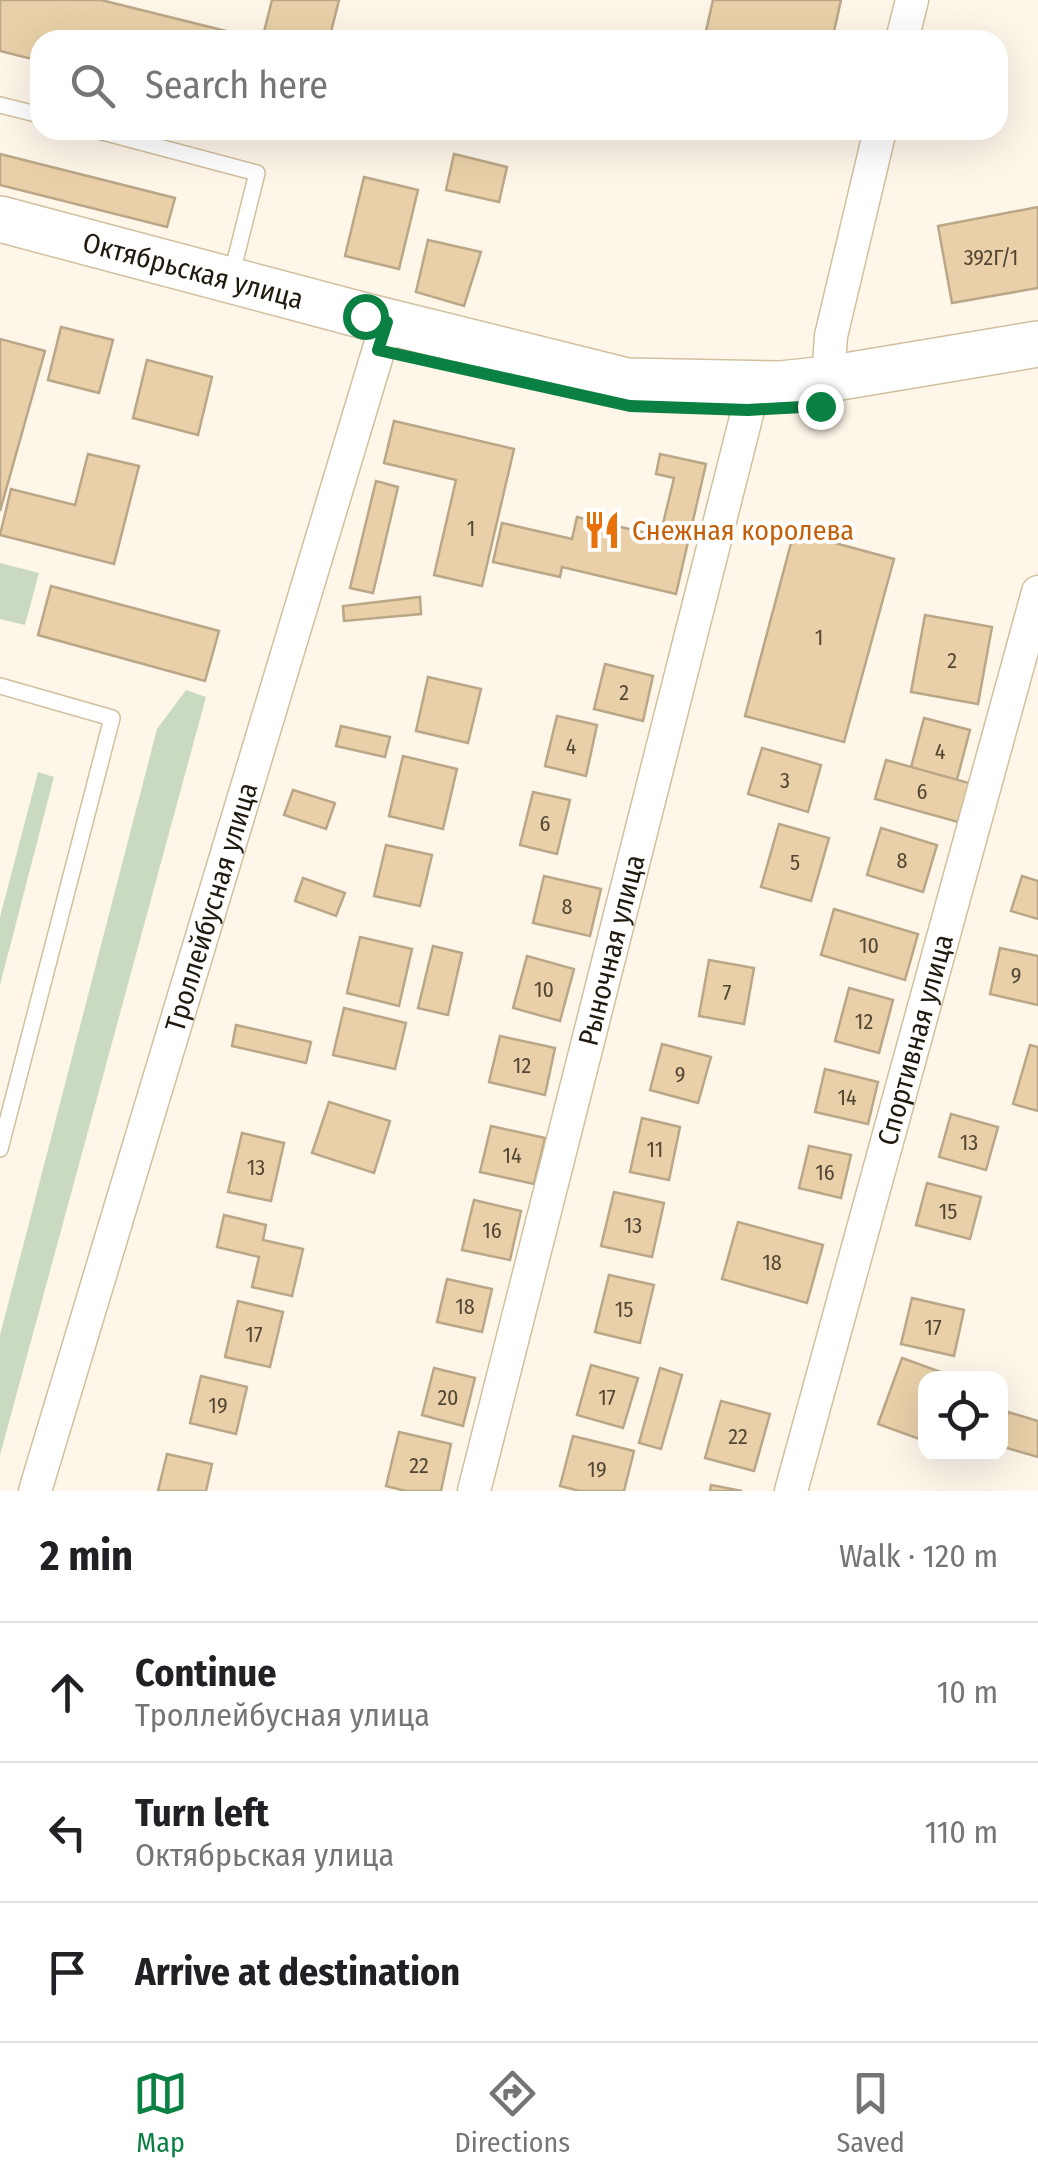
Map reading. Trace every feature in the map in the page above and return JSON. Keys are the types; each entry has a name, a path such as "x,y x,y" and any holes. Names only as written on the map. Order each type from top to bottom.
{"main road":[{"name":"Октябрьская улица","path":"0,219 230,280 383,336 630,406 748,410 820,406 1038,372"},
{"name":"Октябрьская улица","path":"0,247 383,336 626,381 780,384 1038,344"}],"street":[{"path":"904,30 912,0"},
{"path":"828,379 831,336 878,140"},
{"name":"Троллейбусная улица","path":"34,1491 383,336"},
{"name":"Рыночная улица","path":"474,1491 748,410"},
{"name":"Спортивная улица","path":"791,1491 1038,592"}],"lane":[{"path":"0,104 30,112"},
{"path":"133,140 257,173 230,280"},
{"path":"0,688 112,718 0,1149"}],"green space":[{"path":"0,563 39,573 25,625 0,619"},
{"path":"186,690 206,697 0,1455 0,1335 157,729"},
{"path":"38,772 54,777 0,985 0,917"}],"building":[{"path":"0,0 101,0 222,30 30,30 30,58 0,51"},
{"path":"272,0 339,0 332,30 264,30"},
{"path":"713,0 841,0 834,30 706,30"},
{"path":"0,154 175,198 167,227 0,185"},
{"path":"454,154 507,167 499,202 446,190"},
{"path":"364,177 418,190 399,269 345,256"},
{"path":"1038,207 1038,288 952,303 938,226"},
{"path":"428,240 481,252 464,306 416,292"},
{"path":"61,327 113,340 99,393 48,380"},
{"path":"0,339 45,351 0,511"},
{"path":"147,360 212,377 198,435 133,418"},
{"path":"394,421 514,449 482,586 434,575 456,480 384,463"},
{"path":"88,454 139,466 114,564 0,535 11,489 75,505"},
{"name":"Снежная королева","path":"660,454 706,464 676,594 562,567 560,577 493,562 502,523 572,539 577,517 660,536 674,478 656,474"},
{"path":"376,481 398,487 373,593 350,588"},
{"path":"794,532 894,559 844,742 745,716"},
{"path":"51,586 219,631 205,681 38,635"},
{"path":"420,597 421,614 344,621 343,606"},
{"path":"925,615 992,627 978,704 911,692"},
{"path":"605,664 653,676 643,721 594,709"},
{"path":"428,677 481,689 468,743 416,731"},
{"path":"557,716 597,725 586,776 545,766"},
{"path":"924,718 970,730 956,783 910,771"},
{"path":"341,726 390,737 385,757 336,746"},
{"path":"762,748 821,765 808,812 748,794"},
{"path":"403,756 457,769 443,829 389,816"},
{"path":"886,760 969,783 958,822 875,799"},
{"path":"293,790 335,803 326,829 284,815"},
{"path":"533,792 570,800 557,854 520,845"},
{"path":"779,824 829,838 811,901 761,887"},
{"path":"881,828 937,845 923,892 867,875"},
{"path":"386,845 432,855 420,906 374,896"},
{"path":"544,876 601,889 590,936 533,923"},
{"path":"1022,876 1038,881 1038,919 1011,911"},
{"path":"303,878 345,893 336,916 295,901"},
{"path":"834,909 918,934 905,980 821,955"},
{"path":"360,937 412,949 399,1006 347,993"},
{"path":"433,946 462,953 448,1015 418,1008"},
{"path":"1000,948 1038,956 1038,1005 990,994"},
{"path":"527,956 574,969 560,1021 513,1008"},
{"path":"709,960 754,968 744,1024 699,1016"},
{"path":"849,988 893,1000 879,1053 835,1041"},
{"path":"344,1008 406,1023 395,1069 333,1055"},
{"path":"236,1025 311,1042 306,1063 232,1046"},
{"path":"500,1036 555,1048 545,1095 489,1082"},
{"path":"662,1044 711,1057 698,1103 650,1090"},
{"path":"1030,1045 1038,1047 1038,1111 1013,1104"},
{"path":"825,1069 878,1082 868,1124 815,1112"},
{"path":"329,1102 390,1121 374,1173 312,1153"},
{"path":"951,1114 998,1127 986,1170 939,1157"},
{"path":"642,1118 680,1127 669,1180 630,1172"},
{"path":"491,1126 545,1138 534,1184 480,1172"},
{"path":"242,1133 284,1143 271,1201 228,1192"},
{"path":"809,1146 851,1155 841,1198 799,1188"},
{"path":"927,1183 981,1197 970,1239 916,1225"},
{"path":"614,1192 664,1203 652,1257 601,1246"},
{"path":"474,1200 521,1211 510,1260 462,1250"},
{"path":"224,1215 266,1225 263,1240 303,1249 292,1296 252,1287 259,1257 217,1247"},
{"path":"738,1222 823,1245 807,1303 722,1279"},
{"path":"609,1275 654,1285 640,1343 595,1332"},
{"path":"447,1279 492,1289 482,1332 437,1322"},
{"path":"912,1298 964,1310 954,1356 901,1344"},
{"path":"238,1301 283,1312 270,1367 225,1357"},
{"path":"902,1358 938,1371 918,1371 918,1438 878,1424"},
{"path":"591,1365 638,1378 623,1428 577,1415"},
{"path":"434,1368 475,1378 463,1426 422,1415"},
{"path":"660,1368 682,1375 661,1449 639,1443"},
{"path":"201,1376 247,1387 236,1434 190,1423"},
{"path":"721,1401 770,1414 754,1471 705,1458"},
{"path":"1008,1412 1038,1421 1038,1457 1008,1448"},
{"path":"399,1432 451,1444 441,1491 406,1491 386,1486"},
{"path":"573,1436 634,1451 624,1491 580,1491 560,1486"},
{"path":"167,1454 212,1464 206,1491 158,1491"},
{"path":"711,1485 742,1491 710,1491"}],"place":[{"name":"Снежная королева","path":"602,530"}],"route":[{"path":"365,316 387,322 378,350 630,406 748,410 820,406"}]}
